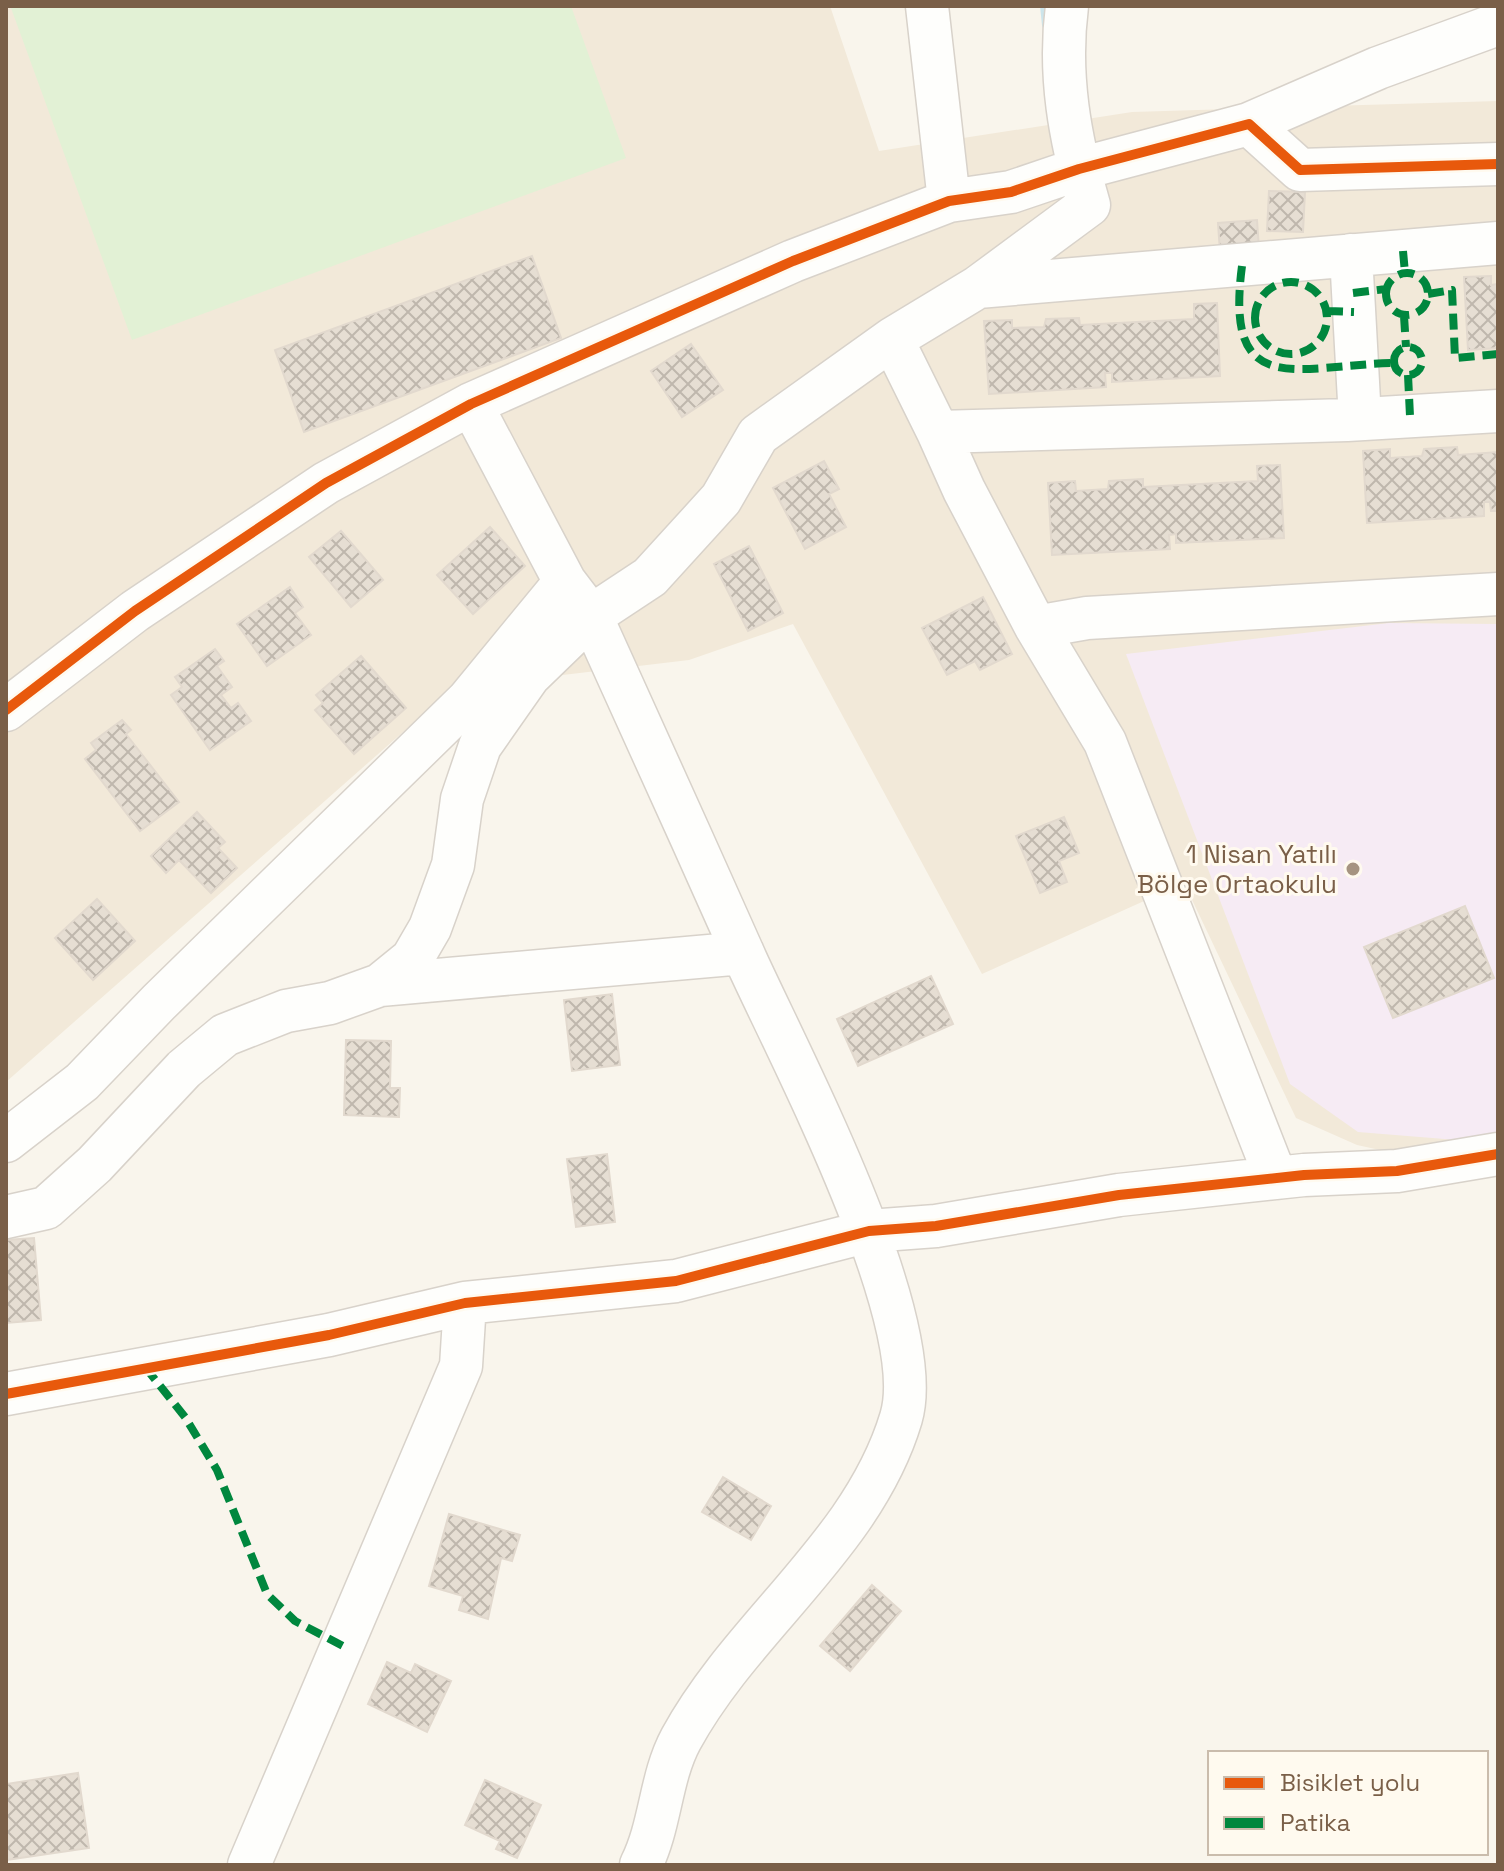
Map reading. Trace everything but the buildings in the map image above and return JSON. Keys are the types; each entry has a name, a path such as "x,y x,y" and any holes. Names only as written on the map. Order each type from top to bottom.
{"street":[{"path":"927,6 949,201"},
{"path":"380,985 412,959 430,928 453,865 462,799 480,746 529,676 591,616 650,577 721,499 758,435 892,339 978,287 1089,205 1070,137 1062,52 1067,6"},
{"path":"6,710 135,611 326,483 471,404 793,261 949,201 1011,192 1079,169 1249,124 1378,68 1498,24"},
{"path":"1249,124 1300,170 1498,164"},
{"path":"978,287 1498,243"},
{"path":"1351,255 1360,419"},
{"path":"892,339 964,490 1036,627 1105,742 1276,1178"},
{"path":"471,404 565,582 591,616 869,1231 902,1343 906,1386 892,1447 846,1525 716,1687 680,1741 653,1841 641,1865"},
{"path":"938,432 1360,419 1498,411"},
{"path":"6,1141 82,1082 170,991 468,700 565,582"},
{"path":"1036,627 1087,618 1498,594"},
{"path":"6,1217 46,1208 95,1164 184,1069 225,1035 286,1011 330,1003 380,985 743,953"},
{"path":"6,1394 329,1335 465,1303 676,1281 869,1231 936,1226 1119,1195 1276,1178 1397,1171 1498,1154"},
{"path":"249,1865 461,1366 465,1303"}],"shaded area":[{"path":"6,6 830,6 879,151 1132,112 1498,101 1498,1159 1449,1165 1357,1145 1296,1118 1184,883 982,974 793,624 689,660 453,688 6,1082"},
{"name":"1 Nisan Yatılı Bölge Ortaokulu","path":"1389,623 1498,624 1498,1132 1457,1140 1358,1132 1290,1084 1126,654"}],"green space":[{"path":"571,6 626,158 132,340 11,8"}],"waterway":[{"path":"1045,6 1047,25"}],"marked path":[{"path":"1403,251 1405,273"},
{"path":"1242,266 1239,309 1245,339 1257,357 1275,366 1299,369 1394,363"},
{"path":"1407,273 1422,279 1428,294 1422,309 1407,315 1392,309 1386,294 1392,279 1407,273"},
{"path":"1298,282 1317,292 1325,304 1327,318 1325,332 1317,344 1305,352 1284,354 1265,344 1257,332 1255,311 1265,292 1277,284 1298,282"},
{"path":"1353,293 1386,289"},
{"path":"1428,294 1452,290 1455,358 1498,354"},
{"path":"1327,311 1354,312"},
{"path":"1404,316 1406,347"},
{"path":"1408,347 1418,351 1422,361 1418,371 1408,375 1398,371 1394,361 1398,351 1408,347"},
{"path":"1408,375 1410,416"},
{"path":"145,1367 185,1417 217,1470 267,1594 295,1621 343,1646"}],"cycle path":[{"path":"6,710 135,611 326,483 471,404 793,261 949,201 1011,192 1079,169 1249,124 1300,170 1498,164"},
{"path":"6,1394 329,1335 465,1303 676,1281 869,1231 936,1226 1119,1195 1304,1175 1397,1171 1498,1154"}],"place":[{"name":"1 Nisan Yatılı Bölge Ortaokulu","path":"1353,869"}]}
